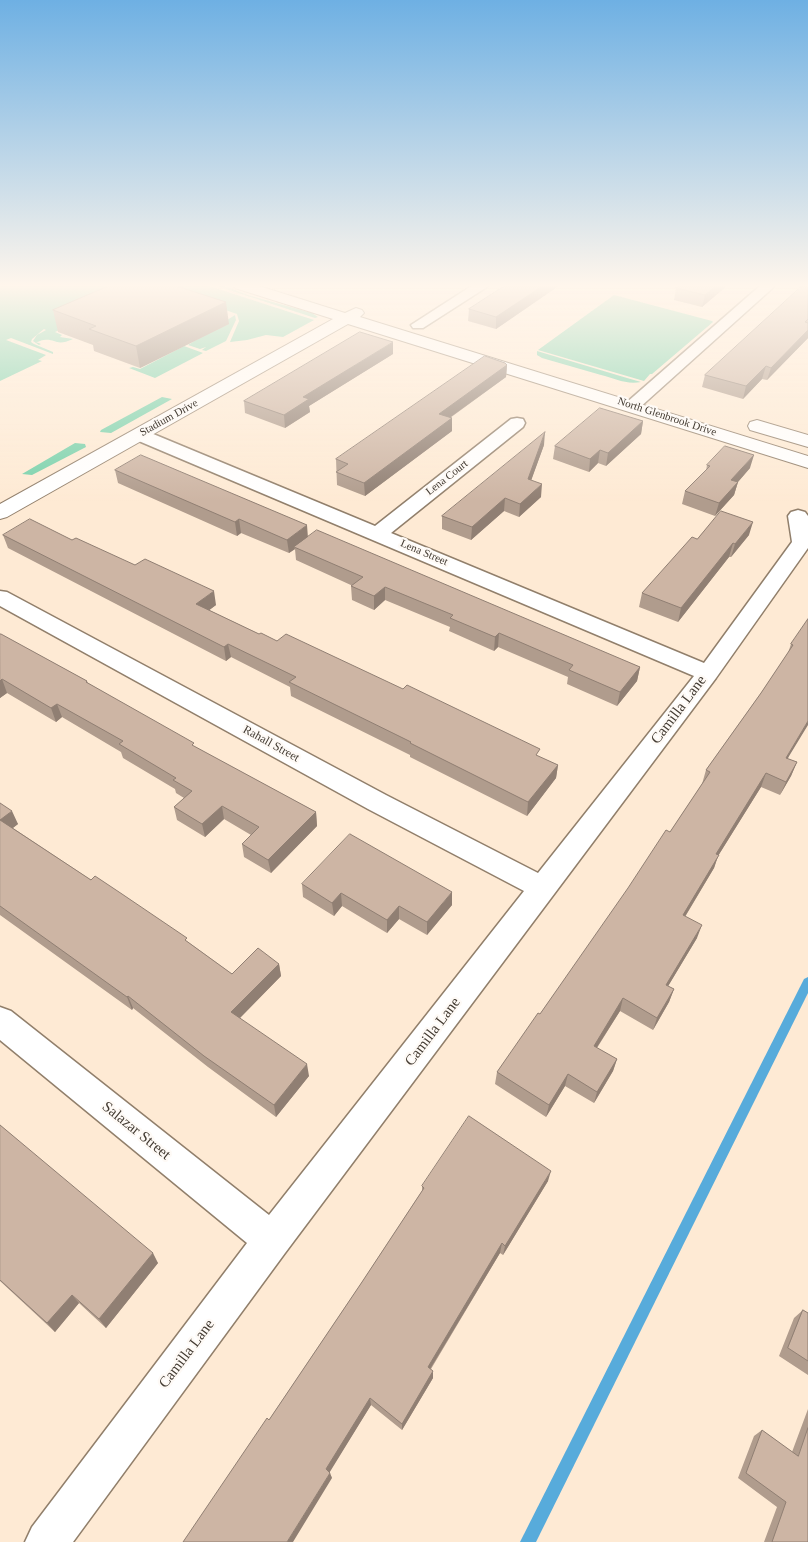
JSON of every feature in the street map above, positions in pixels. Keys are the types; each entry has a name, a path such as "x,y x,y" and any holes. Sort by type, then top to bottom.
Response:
{"main road":[{"name":"Stadium Drive","path":"0,513 278,357"},
{"name":"North Glenbrook Drive","path":"468,357 632,406 808,462"},
{"name":"North Glenbrook Drive","path":"524,357 665,400"},
{"path":"741,422 808,441"}],"street":[{"path":"632,406 688,357"},
{"name":"Lena Court","path":"377,534 517,423"},
{"name":"Lena Street","path":"140,435 708,673"},
{"name":"Camilla Lane","path":"47,1542 272,1240 708,673 802,542 798,516"},
{"name":"Rahall Street","path":"0,597 377,802 543,888"},
{"name":"Salazar Street","path":"0,1021 272,1240"}],"green space":[{"path":"0,357 43,357 38,360 42,361 0,381"},
{"path":"163,357 195,357 155,378 129,368 140,369"},
{"path":"540,357 557,357 641,382 630,383 620,381"},
{"path":"562,357 672,357 644,381"},
{"path":"162,397 172,399 111,433 100,432 101,430"},
{"path":"75,443 85,444 86,447 32,475 22,474"}],"building":[{"path":"318,357 369,357 303,397 309,399 284,415 244,401"},
{"path":"484,357 507,365 439,414 452,418 364,483 336,472 348,464 336,459"},
{"path":"725,357 782,357 771,368 766,366 746,386 705,375"},
{"path":"600,408 643,421 608,453 600,450 590,459 555,446"},
{"path":"545,432 528,479 542,484 520,504 505,498 472,527 442,516"},
{"path":"725,446 754,455 731,480 738,482 719,503 685,491 710,466 707,465"},
{"path":"141,455 307,525 287,540 239,519 235,522 115,470"},
{"path":"721,511 753,522 735,544 733,543 681,608 642,593 692,537 697,539"},
{"path":"30,519 72,540 76,538 135,565 145,559 214,591 196,604 277,641 286,634 403,689 407,685 540,749 536,755 558,765 528,802 289,682 296,677 228,644 224,647 3,535"},
{"path":"317,530 640,667 620,692 569,670 573,665 499,633 495,637 450,618 453,615 385,587 374,596 351,586 363,577 294,547"},
{"path":"808,619 808,721 786,758 797,762 786,782 766,773 716,854 719,855 683,915 702,925 666,985 674,989 657,1018 623,998 594,1046 617,1059 597,1092 568,1074 549,1105 497,1072 628,888 666,830 670,832 710,772 706,770 761,693"},
{"path":"0,634 87,681 194,743 192,745 316,812 268,860 242,844 259,827 222,806 202,824 174,807 192,791 173,780 176,778 119,744 123,741 57,704 51,708 2,679 0,681"},
{"path":"0,803 12,811 0,820"},
{"path":"0,820 91,880 95,876 187,938 185,940 232,974 258,948 279,964 231,1012 307,1064 274,1105 204,1056 128,996 0,906"},
{"path":"350,834 452,892 427,922 399,906 387,920 341,893 332,903 302,884"},
{"path":"469,1116 551,1171 505,1246 502,1243 428,1367 433,1371 402,1424 370,1398 326,1469 330,1473 287,1542 183,1542 267,1418 269,1420 362,1282 424,1188 422,1186"},
{"path":"0,1125 153,1253 99,1319 72,1295 47,1323 0,1280"},
{"path":"803,1310 808,1313 808,1361 788,1348"},
{"path":"808,1428 808,1542 772,1542 786,1502 746,1473 762,1430 798,1456"}],"waterway":[{"path":"528,1542 808,982"}]}
